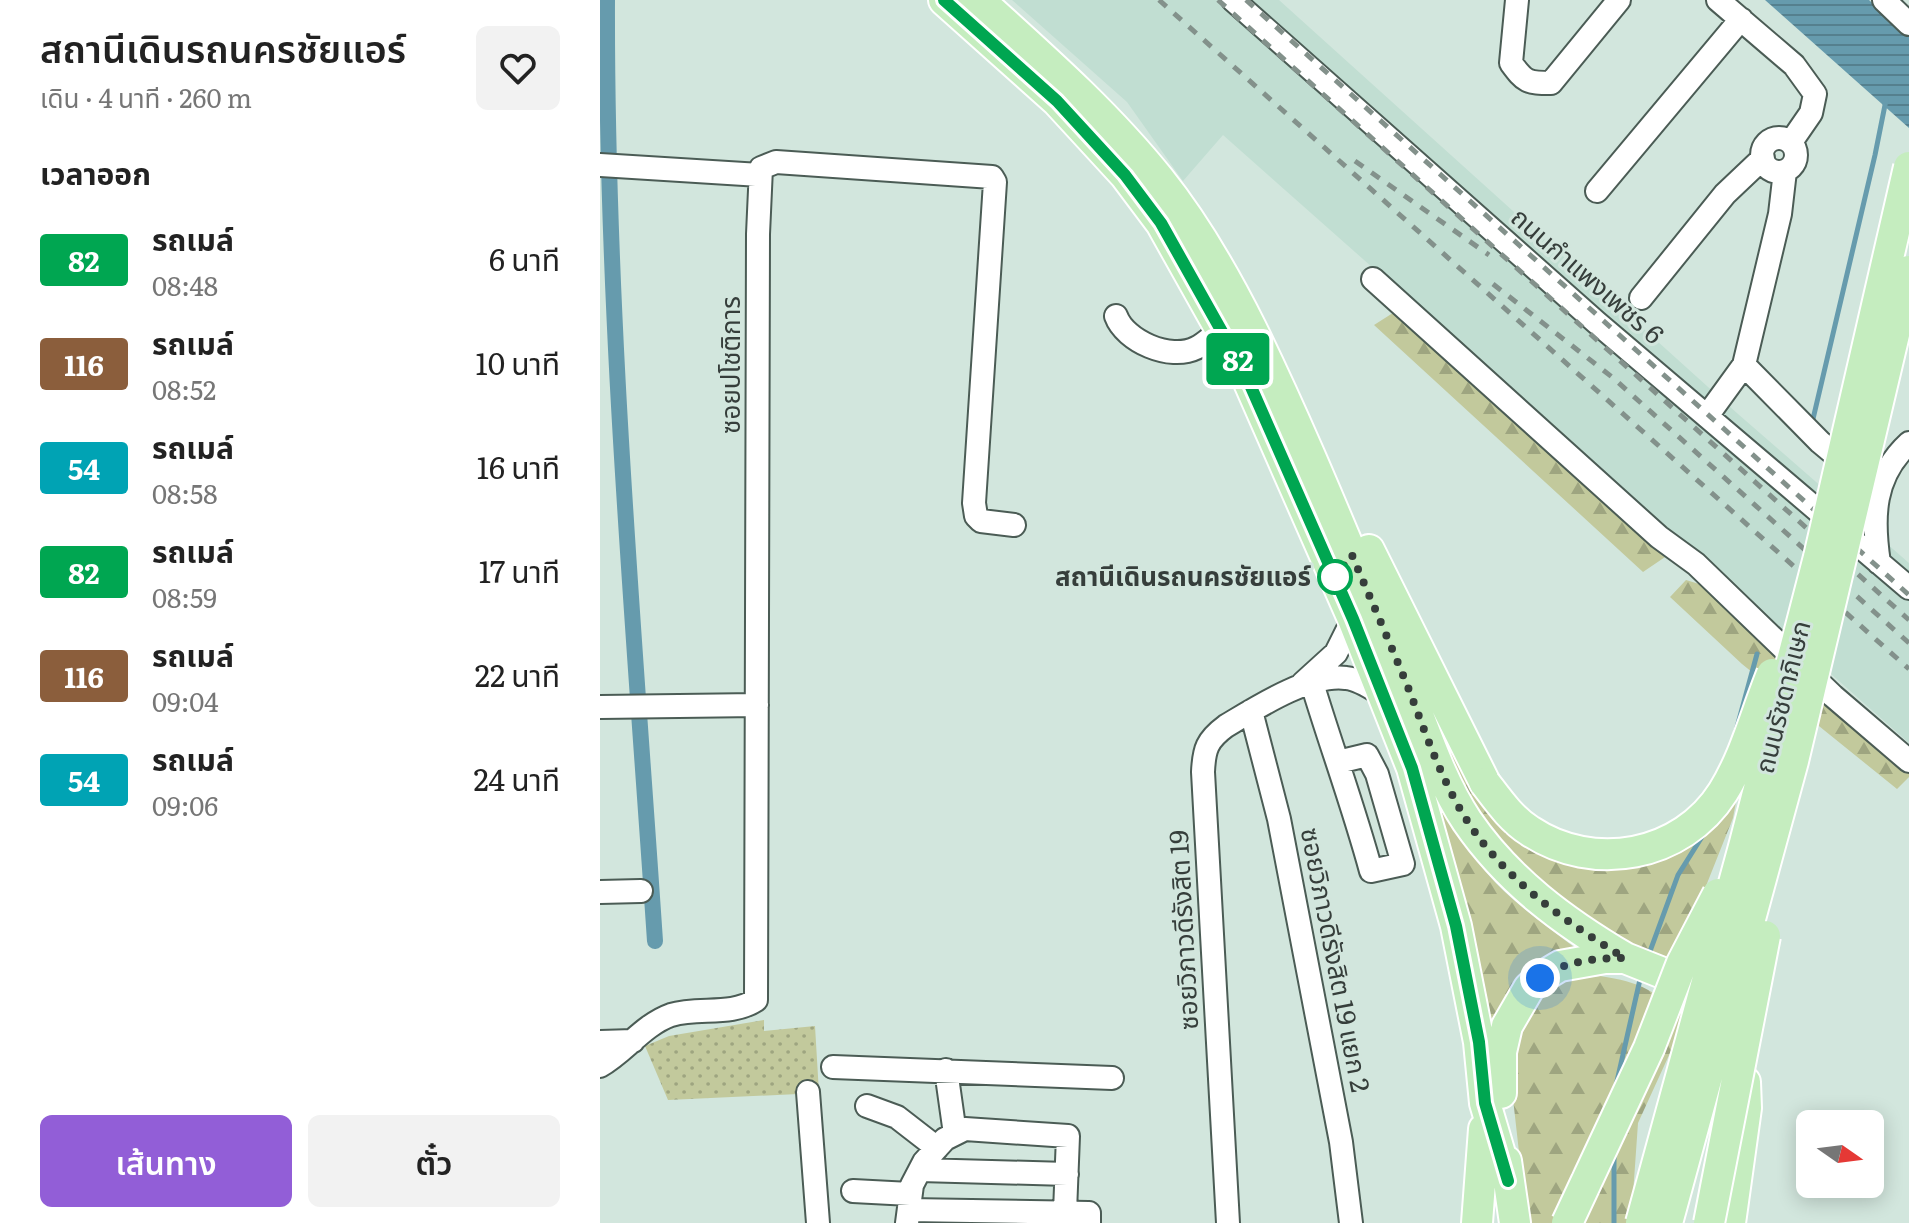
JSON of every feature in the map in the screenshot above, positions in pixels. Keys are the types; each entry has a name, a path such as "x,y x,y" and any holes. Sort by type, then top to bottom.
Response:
{"main road":[{"path":"944,0 1057,101 1125,175 1161,223 1250,385 1353,619 1386,697 1428,819 1456,926 1476,1027 1485,1103 1477,1223"},
{"path":"979,0 1090,103 1160,181 1184,214 1251,328 1318,477 1435,759 1467,821 1503,865 1562,919 1625,958 1713,993 1743,1043 1746,1108 1730,1223"},
{"name":"ถนนรัชดาภิเษก","path":"1641,1223 1819,557 1909,167"},
{"name":"ถนนรัชดาภิเษก","path":"1667,1223 1793,761 1909,271"},
{"path":"1318,477 1339,502 1374,558 1485,783 1528,830 1546,841 1576,851 1626,854 1660,845 1687,830 1712,807 1731,778 1819,557"},
{"path":"1709,1223 1765,940 1793,761"},
{"path":"1567,1223 1649,1048 1682,963 1745,843"},
{"path":"1515,1223 1501,1099 1501,1052 1507,1026 1518,1004 1540,978 1560,966 1605,958 1625,958"},
{"path":"1658,973 1705,1021 1718,1069 1713,1113 1682,1223"},
{"path":"1485,1103 1508,1181"}],"street":[{"name":"ถนนกำแพงเพชร 6","path":"1233,0 1596,322 1909,588"},
{"path":"1517,0 1511,63 1523,79 1533,83 1551,83 1619,0"},
{"path":"1718,0 1794,65 1815,94 1811,113 1791,142"},
{"path":"1884,0 1909,24"},
{"path":"1597,191 1741,19"},
{"path":"1707,416 1744,365 1780,214 1785,171 1796,158 1791,142 1780,138 1765,146 1763,158 1768,168 1785,171"},
{"path":"1641,298 1725,194 1763,158"},
{"path":"605,166 760,175 761,168 776,162 992,177 995,182 992,239 974,503 976,516 981,521 1014,525"},
{"name":"ซอยปโชติการ","path":"600,1066 617,1056 651,1025 672,1015 723,1011 746,1006 756,1000 760,175"},
{"path":"1373,279 1659,537 1696,564 1833,696 1909,761"},
{"path":"1116,316 1119,325 1137,342 1162,349 1195,349 1221,330"},
{"path":"1744,365 1820,442 1879,491"},
{"path":"1879,563 1874,530 1879,491 1894,456 1909,443"},
{"name":"ซอยวิภาวดีรังสิต 19","path":"1306,685 1336,653 1353,619"},
{"name":"ซอยวิภาวดีรังสิต 19","path":"1228,1223 1204,751 1215,734 1251,711 1306,685 1344,677 1356,680 1386,697"},
{"path":"1306,685 1338,762 1371,871 1403,864 1377,774 1367,755 1338,762"},
{"path":"600,707 757,705"},
{"name":"ซอยวิภาวดีรังสิต 19 แยก 2","path":"1251,711 1279,819 1341,1142 1351,1223"},
{"path":"600,892 641,891"},
{"path":"600,1042 633,1041"},
{"path":"833,1067 1112,1078"},
{"path":"946,1070 955,1134"},
{"path":"808,1092 818,1223"},
{"path":"867,1106 897,1117 937,1148"},
{"path":"909,1209 920,1170 945,1139 965,1129 1068,1136 1065,1212"},
{"path":"920,1170 1067,1174"},
{"path":"853,1191 909,1209 1089,1213 1089,1223"}],"shaded area":[{"path":"1012,0 1279,0 1738,414 1909,563 1909,743 1223,135 1183,181 1127,102"}],"green space":[{"path":"1396,311 1671,553 1643,572 1374,325"},
{"path":"1367,567 1488,799 1614,860 1740,780 1733,818 1673,969 1581,918 1532,881 1471,809"},
{"path":"1686,580 1709,587 1909,768 1909,777 1897,789 1742,664 1670,597"},
{"path":"1426,776 1471,852 1495,882 1582,953 1492,1042"},
{"path":"1600,976 1647,989 1686,1018 1638,1123 1631,1223 1527,1223 1511,1081 1513,1044 1524,1014 1551,986 1571,979"},
{"path":"764,1020 764,1031 815,1026 819,1093 668,1100 645,1046 669,1036"}],"water":[{"path":"1765,0 1869,0 1909,37 1909,128"}],"waterway":[{"path":"607,0 616,353 655,941"},
{"path":"1813,419 1886,100"},
{"path":"1736,731 1757,654"},
{"path":"1649,954 1678,875 1705,832"},
{"path":"1615,1090 1641,975"},
{"path":"1614,1152 1614,1223"}],"railway":[{"path":"1159,0 1909,669"},
{"path":"1218,0 1909,620"},
{"path":"1246,0 1909,595"},
{"path":"1355,161 1489,255"},
{"path":"1493,284 1612,377 1909,643"}],"bus line":[{"name":"82","path":"944,0 1057,101 1125,175 1161,223 1244,371 1353,619 1412,768 1456,926 1479,1042 1485,1103 1508,1181"}],"place":[{"name":"สถานีเดินรถนครชัยแอร์","path":"1335,577"}],"route":[{"path":"1335,577 1352,555 1435,759 1467,821 1531,893 1562,919 1625,958 1567,964 1540,978"}]}
